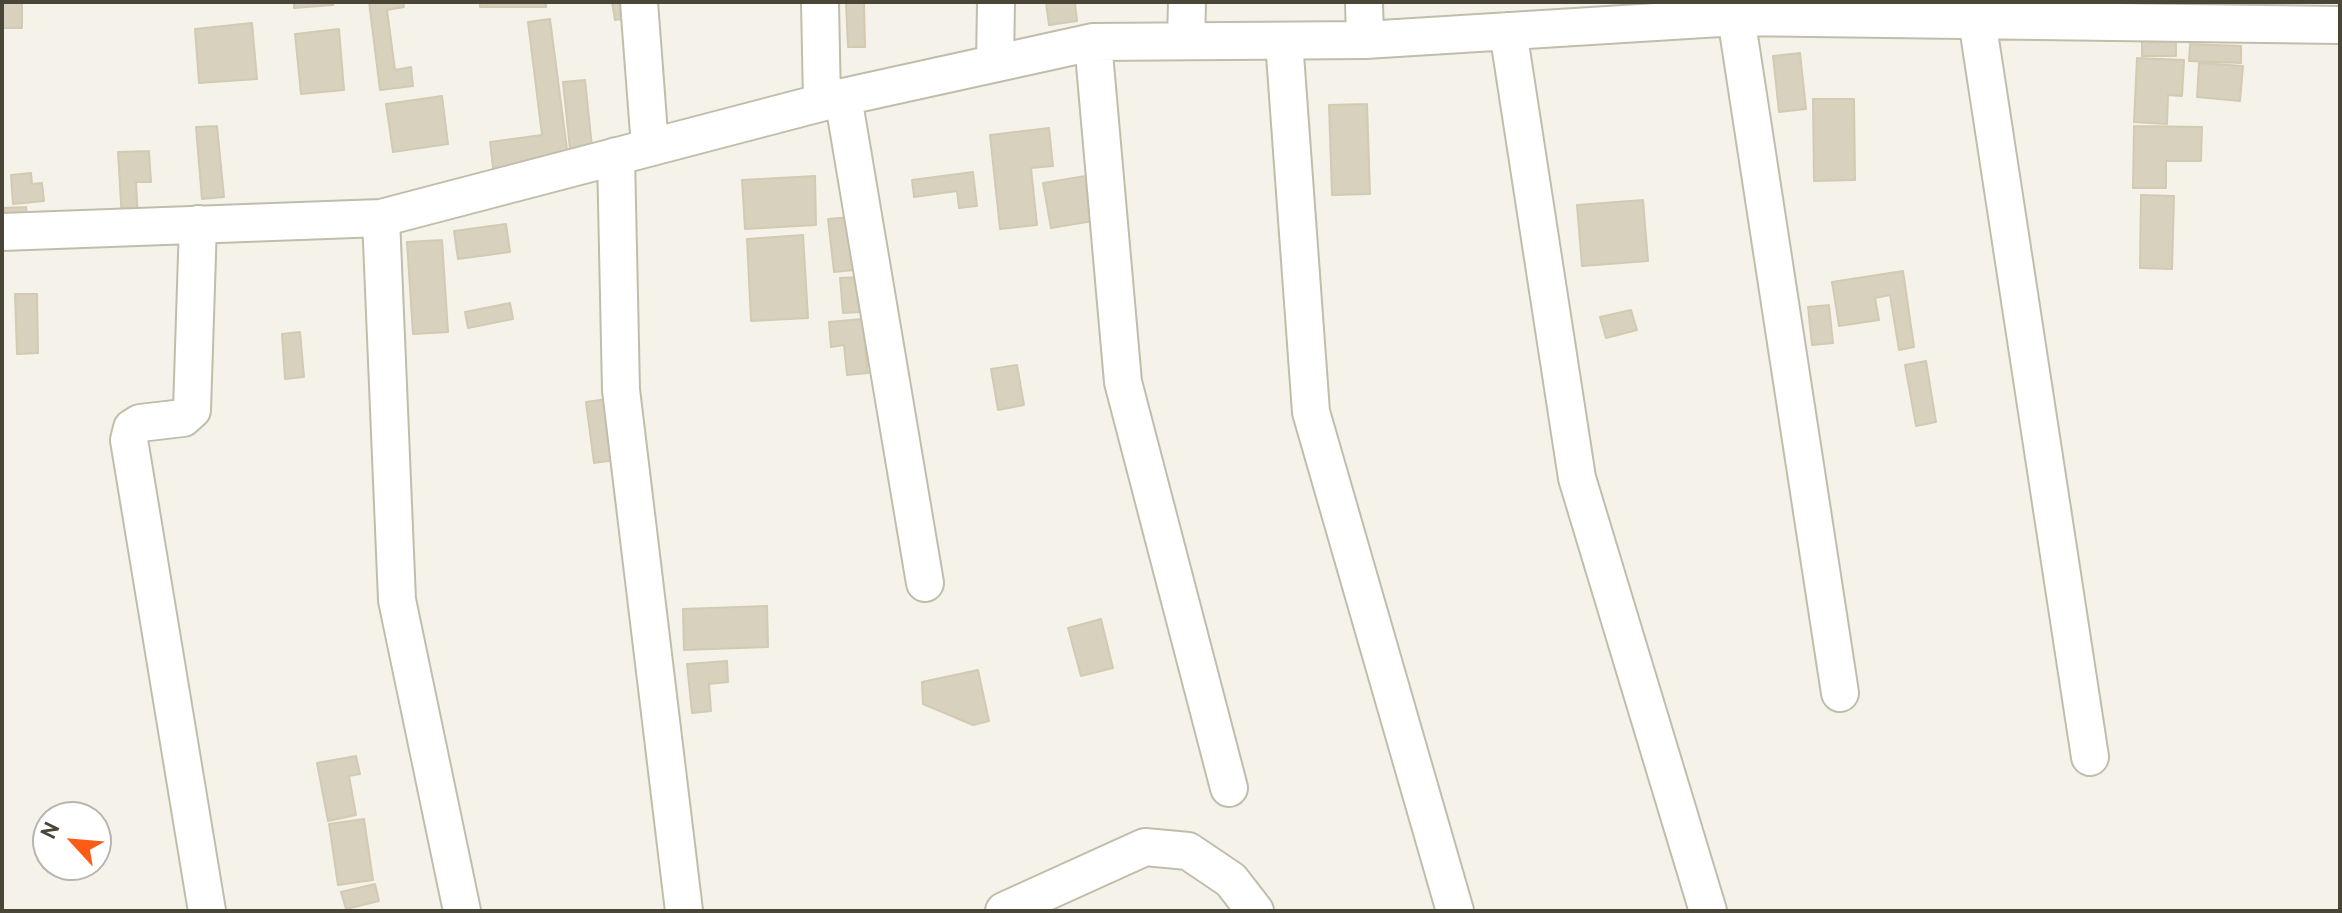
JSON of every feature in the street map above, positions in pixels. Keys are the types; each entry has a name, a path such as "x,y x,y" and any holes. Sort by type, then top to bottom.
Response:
{"street":[{"path":"639,2 621,390 684,911"},
{"path":"820,2 832,100 925,583"},
{"path":"995,63 996,2"},
{"path":"1186,41 1187,2"},
{"path":"1364,2 1365,40"},
{"path":"1736,10 1840,693"},
{"path":"2,232 381,218 832,100 1093,42 1365,40 1508,31 1736,10 1908,10 1977,20 2090,12 2271,13 2340,25"},
{"path":"1977,20 2090,757"},
{"path":"1508,31 1577,478 1708,911"},
{"path":"1284,41 1311,412 1455,911"},
{"path":"1093,42 1123,382 1229,788"},
{"path":"381,218 397,600 462,911"},
{"path":"198,224 192,410 183,418 140,423 132,428 129,440 207,911"},
{"path":"1004,911 1145,847 1188,851 1231,880 1255,911"},
{"path":"1070,911 1079,877"}],"building":[{"path":"3,2 22,2 22,28 3,28"},
{"path":"294,2 333,2 333,5 294,8"},
{"path":"369,2 403,2 404,7 387,10 395,70 411,67 413,86 380,90"},
{"path":"480,2 546,2 546,7 480,7"},
{"path":"612,2 633,2 635,17 615,20"},
{"path":"846,2 864,2 865,47 848,47"},
{"path":"1046,2 1075,3 1077,21 1049,25"},
{"path":"550,19 569,165 494,175 490,142 542,135 528,22"},
{"path":"252,23 257,79 199,83 195,29"},
{"path":"339,29 344,90 301,94 295,34"},
{"path":"2142,41 2176,41 2176,56 2142,56"},
{"path":"2190,44 2241,46 2241,63 2189,61"},
{"path":"1800,53 1806,109 1779,112 1773,56"},
{"path":"2137,58 2184,60 2182,96 2168,95 2167,124 2134,122"},
{"path":"2199,63 2243,66 2240,101 2197,97"},
{"path":"585,80 593,156 571,159 563,82"},
{"path":"442,96 448,144 393,152 386,104"},
{"path":"1813,99 1854,99 1855,180 1814,181"},
{"path":"1367,104 1370,194 1332,195 1329,105"},
{"path":"217,126 224,197 202,199 196,127"},
{"path":"2134,126 2202,127 2201,161 2166,161 2166,188 2133,188"},
{"path":"1049,128 1053,166 1031,168 1037,225 1000,229 990,135"},
{"path":"149,151 151,182 136,182 138,220 122,220 118,152"},
{"path":"973,172 977,206 959,208 957,191 914,197 912,180"},
{"path":"31,173 32,184 42,183 44,201 13,204 11,175"},
{"path":"815,176 816,225 745,229 742,180"},
{"path":"1086,176 1093,221 1051,228 1043,183"},
{"path":"2141,195 2174,196 2172,269 2140,268"},
{"path":"1643,200 1648,261 1582,266 1577,205"},
{"path":"26,207 28,226 2,228 2,208"},
{"path":"850,217 855,270 834,272 828,219"},
{"path":"506,224 510,252 458,259 454,231"},
{"path":"803,235 808,318 751,321 747,239"},
{"path":"442,240 448,332 413,334 407,242"},
{"path":"1903,271 1914,347 1899,350 1890,295 1875,298 1879,320 1839,326 1832,282"},
{"path":"858,277 861,312 843,313 840,278"},
{"path":"15,294 37,294 38,353 17,354"},
{"path":"510,303 513,319 468,328 465,312"},
{"path":"1829,305 1833,343 1812,345 1808,307"},
{"path":"1631,310 1637,330 1606,338 1600,317"},
{"path":"862,319 868,373 847,375 844,345 831,347 829,322"},
{"path":"300,332 304,377 285,379 282,334"},
{"path":"1926,361 1936,422 1916,426 1905,365"},
{"path":"1017,365 1024,405 998,410 991,369"},
{"path":"607,399 615,460 594,463 586,402"},
{"path":"767,606 768,647 684,650 683,609"},
{"path":"1101,619 1113,668 1081,676 1068,628"},
{"path":"727,661 728,682 709,684 711,711 692,713 687,664"},
{"path":"978,670 989,721 973,725 923,704 922,682"},
{"path":"356,756 360,774 349,776 356,815 328,821 317,763"},
{"path":"364,819 373,880 338,885 329,824"},
{"path":"375,884 379,901 346,909 341,892"}]}
